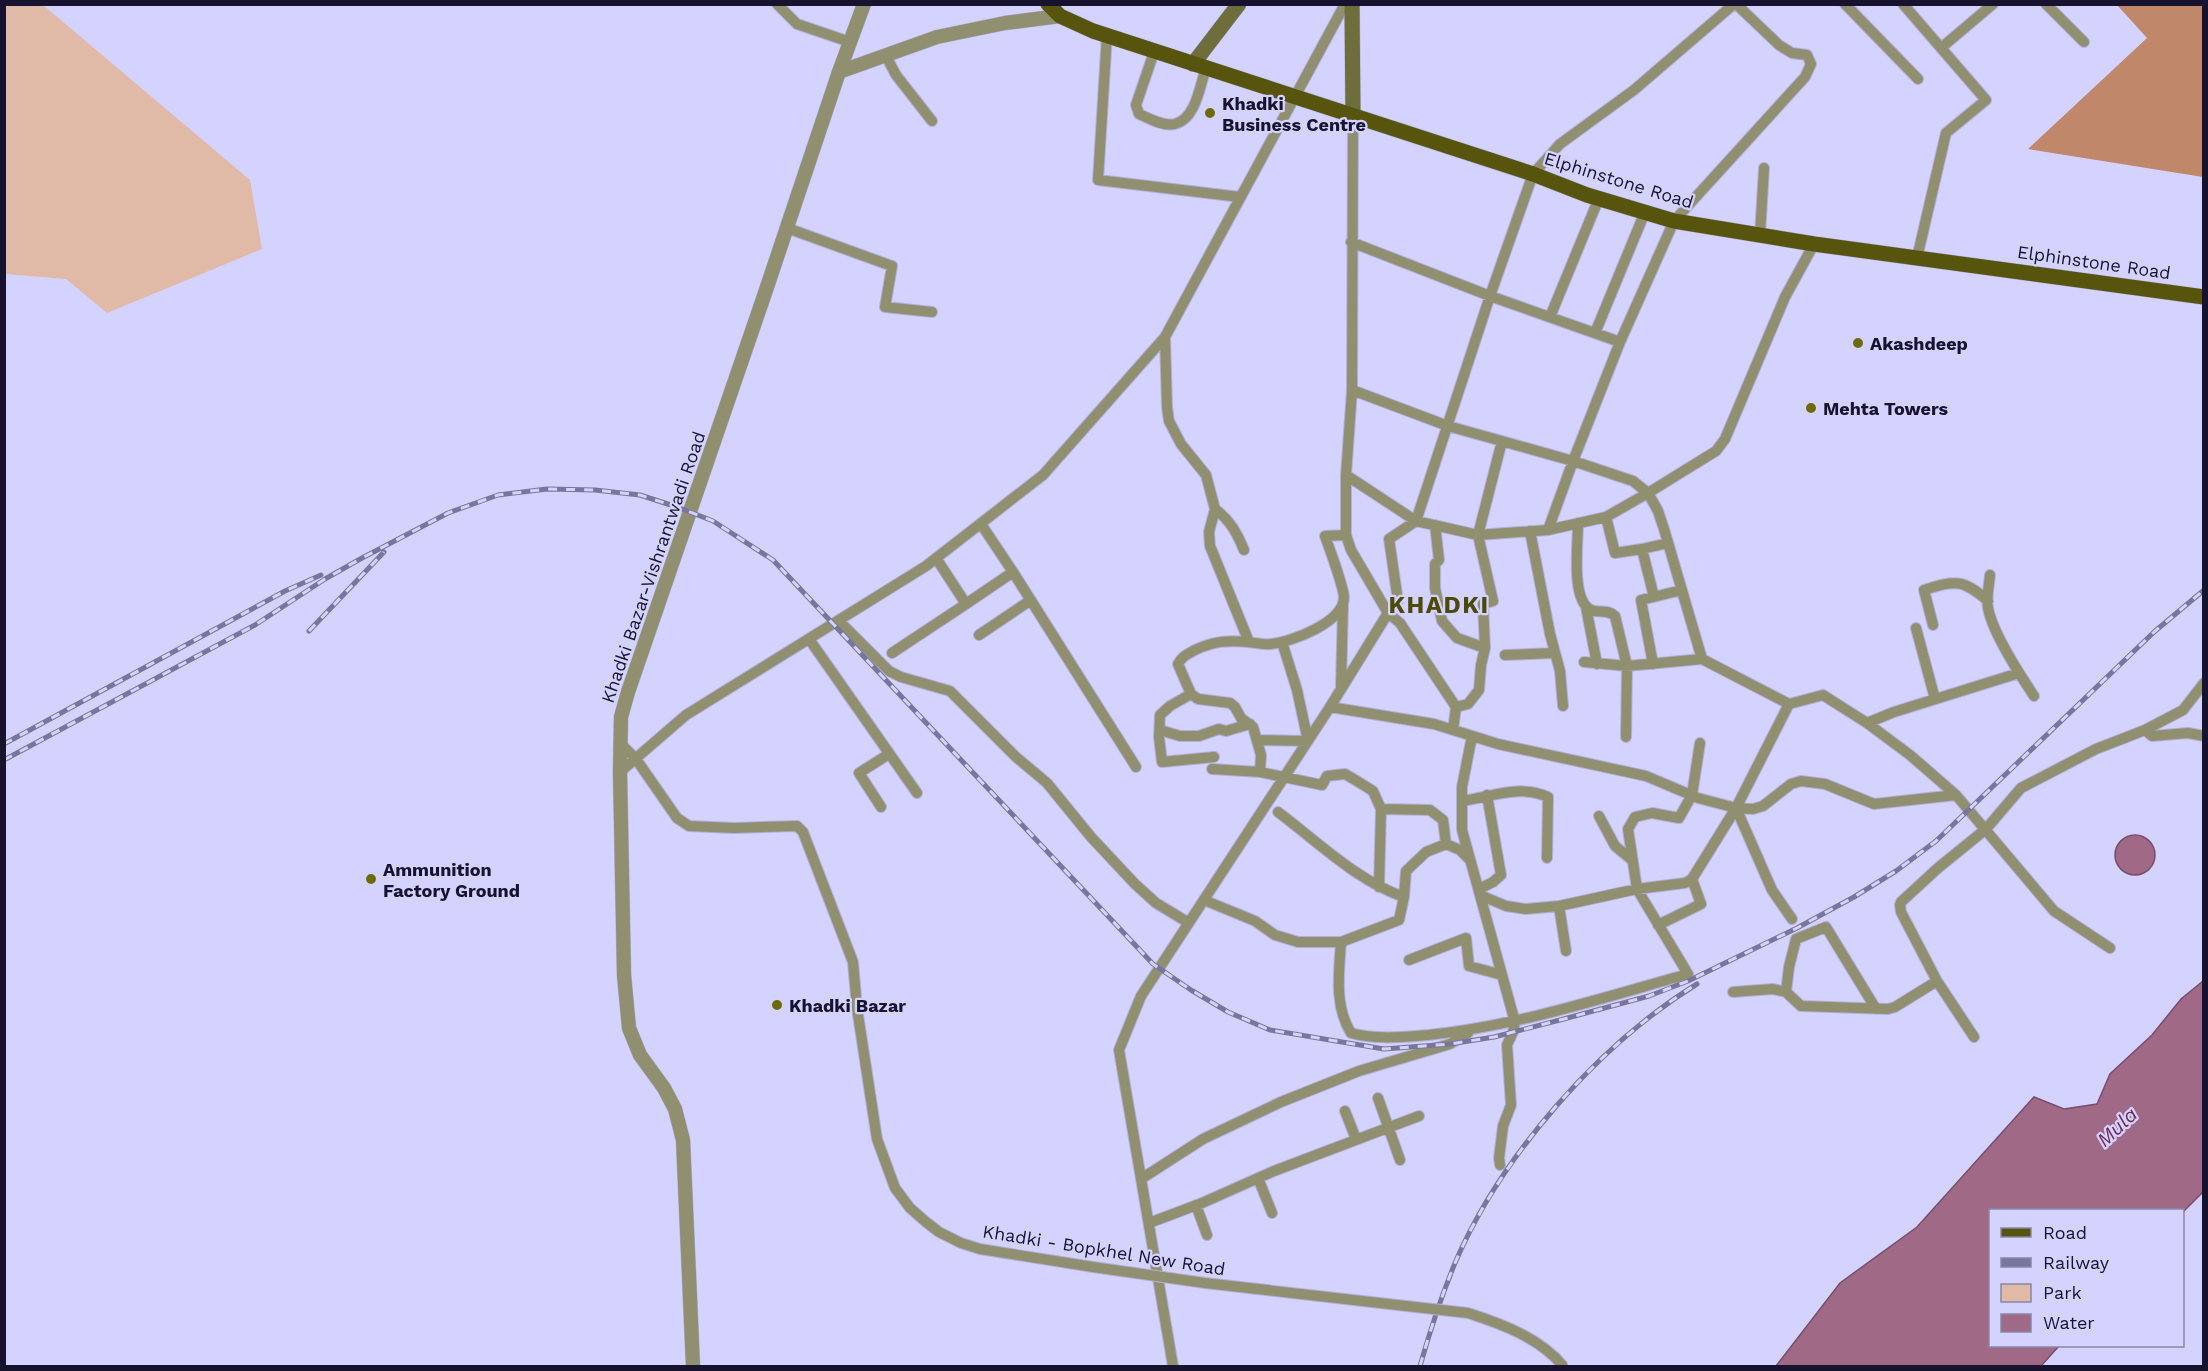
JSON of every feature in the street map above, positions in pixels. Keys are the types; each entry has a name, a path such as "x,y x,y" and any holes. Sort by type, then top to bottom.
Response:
{"main road":[{"name":"Elphinstone Road","path":"1048,4 1060,16 1154,52 1674,221 1814,244 2204,297"},
{"path":"1199,66 1239,4"},
{"path":"1352,4 1353,116"}],"street":[{"path":"777,4 797,24 850,42"},
{"name":"Khadki Bazar-Vishrantwadi Road","path":"693,1366 683,1140 675,1109 664,1088 640,1055 629,1028 624,975 621,717 627,692 864,4"},
{"path":"620,772 686,715 936,558 1043,475 1165,337 1345,4"},
{"path":"1173,1366 1119,1050 1142,996 1330,707 1388,613 1398,601 1389,539 1416,521 1533,174 1560,144 1634,90 1735,4 1779,45 1792,53 1807,55 1811,64 1805,77 1674,221 1620,342 1548,530"},
{"path":"1845,4 1918,79"},
{"path":"1903,4 1986,100 1946,133 1917,258"},
{"path":"1941,48 1994,4"},
{"path":"2046,4 2084,42"},
{"path":"839,72 937,37 1005,23 1060,16"},
{"path":"1107,35 1098,180 1240,197"},
{"path":"1154,52 1136,105 1139,114 1162,123 1174,125 1186,118 1193,106 1199,66"},
{"path":"886,56 896,75 932,121"},
{"path":"1353,116 1352,390 1346,475 1346,535 1351,550 1388,613 1400,623 1456,706 1453,730"},
{"path":"1760,235 1764,168"},
{"path":"1550,317 1599,198"},
{"path":"1595,333 1645,212"},
{"path":"787,228 892,266 885,307 932,312"},
{"path":"1351,242 1490,296 1620,342"},
{"path":"1346,475 1416,521 1478,535 1548,530 1606,517 1716,451 1725,439 1785,297 1814,244"},
{"path":"1165,337 1169,422 1181,444 1206,475 1215,510 1209,532 1210,546 1250,642"},
{"path":"1352,390 1448,426 1573,461 1633,481 1648,493 1658,511 1702,659"},
{"path":"1456,706 1468,704 1479,690 1485,648 1483,604 1493,601 1478,535 1502,441"},
{"path":"1215,510 1224,516 1235,529 1244,550"},
{"path":"1606,517 1615,553 1668,543"},
{"path":"1578,523 1578,585 1581,599 1586,607 1597,664"},
{"path":"981,524 1136,767"},
{"path":"1435,525 1439,560 1435,564 1435,588 1442,621 1457,638 1485,648"},
{"path":"1530,531 1560,671 1563,706"},
{"path":"1341,689 1344,597 1325,536 1346,535"},
{"path":"1642,549 1654,597"},
{"path":"936,558 966,604"},
{"path":"892,653 1013,572"},
{"path":"1990,575 1988,601 1991,620 2034,696"},
{"path":"1933,625 1924,590 1960,582 1971,586 1988,601"},
{"path":"1653,664 1641,600 1682,590"},
{"path":"979,635 1031,600"},
{"path":"1260,772 1261,755 1253,727 1241,718 1230,703 1198,699 1191,694 1179,669 1181,658 1227,640 1270,644 1300,636 1334,617 1343,602"},
{"path":"1586,607 1593,611 1607,610 1615,616 1627,666 1626,737"},
{"path":"839,621 889,671 950,691 1016,757 1047,783 1126,876 1156,903 1189,923"},
{"path":"1916,628 1935,699"},
{"path":"809,639 918,793"},
{"path":"1282,642 1297,690 1308,741"},
{"path":"1505,655 1555,653"},
{"path":"1584,663 1627,666 1702,659 1790,704 1823,694 1867,723 1956,795 2054,911 2110,948"},
{"path":"1867,723 2019,672"},
{"path":"1974,1037 1937,981 1899,905 1938,868 1986,829 2021,788 2096,749 2145,730 2183,710 2204,683"},
{"path":"1191,694 1170,706 1160,715 1162,762 1214,757"},
{"path":"1480,892 1506,906 1527,909 1559,906 1637,889 1685,883 1692,879 1736,808 1790,704"},
{"path":"1330,707 1434,724 1498,744 1646,776 1692,795 1736,808 1753,809 1763,806 1791,784 1801,781 1825,784 1874,804 1956,795"},
{"path":"1160,730 1180,736 1199,736 1219,729 1226,731 1250,724"},
{"path":"2145,730 2152,736 2188,734 2204,736"},
{"path":"1472,736 1462,787 1462,830 1515,1022 1514,1032 1507,1045 1511,1105 1503,1126 1500,1165"},
{"path":"1258,740 1308,741"},
{"name":"Khadki - Bopkhel New Road","path":"620,743 636,759 677,819 689,826 734,828 797,826 803,832 853,962 877,1139 895,1188 910,1208 939,1232 961,1243 981,1249 1181,1281 1468,1313 1503,1324 1541,1346 1563,1366"},
{"path":"1341,942 1340,999 1347,1026 1351,1033 1385,1039 1476,1029 1515,1022 1688,974 1637,889 1628,829 1635,817 1652,813 1679,818 1692,795 1700,743"},
{"path":"881,807 859,773 889,754"},
{"path":"1212,769 1260,772 1322,784 1327,776 1345,774 1373,791 1382,809 1379,887"},
{"path":"1462,801 1502,792 1536,792 1548,797 1547,858"},
{"path":"1480,892 1501,874 1487,795"},
{"path":"1736,808 1772,890 1792,919"},
{"path":"1382,809 1430,810 1443,820 1446,844"},
{"path":"1278,812 1379,887 1404,897"},
{"path":"1599,816 1615,846 1632,860"},
{"path":"1204,900 1255,921 1275,935 1298,942 1341,942 1399,920 1406,871 1426,852 1446,844 1460,850 1470,860"},
{"path":"1658,925 1701,904 1692,879"},
{"path":"1559,906 1566,951"},
{"path":"1786,992 1796,939 1826,927 1876,1008"},
{"path":"1409,960 1466,938 1469,966 1502,975"},
{"path":"1733,992 1773,989 1786,992 1801,1006 1895,1007 1937,981"},
{"path":"1141,1179 1203,1139 1281,1102 1359,1071 1450,1044 1476,1029"},
{"path":"1378,1098 1401,1160"},
{"path":"1346,1111 1356,1139"},
{"path":"1149,1223 1356,1139 1419,1116"},
{"path":"1258,1178 1272,1213"},
{"path":"1196,1205 1207,1235"}],"green space":[{"path":"4,5 43,5 250,180 262,249 107,313 66,279 5,274"}],"shaded area":[{"path":"2117,5 2203,5 2203,177 2028,149 2147,38"}],"water":[{"path":"2135,835 2143,836 2149,841 2154,847 2154,863 2149,869 2143,874 2135,875 2127,874 2121,869 2116,863 2115,855 2116,847 2121,841 2127,836"},
{"name":"Mula","path":"2203,981 2203,1192 2184,1211 2184,1209 1989,1209 1989,1347 2058,1347 2041,1366 1776,1366 1840,1283 1917,1227 2034,1097 2064,1109 2097,1104 2110,1074 2152,1035 2181,999"}],"railway":[{"path":"4,760 255,625 325,579 448,513 498,495 547,489 595,490 640,495 713,521 773,560 1153,964 1191,990 1228,1012 1270,1030 1384,1049 1450,1044 1494,1037 1649,996 1688,981 1797,928 1854,897 1896,871 1936,841 2154,632 2204,590"},
{"path":"309,631 384,552"},
{"path":"4,744 285,591 321,575"},
{"path":"1420,1366 1455,1263 1498,1183 1526,1144 1556,1106 1624,1038 1660,1009 1697,984"}],"place":[{"name":"Khadki Business Centre","path":"1210,113"},
{"name":"Akashdeep","path":"1858,343"},
{"name":"Mehta Towers","path":"1811,408"},
{"name":"Ammunition Factory Ground","path":"371,879"},
{"name":"Khadki Bazar","path":"777,1005"}],"district":[{"name":"KHADKI","path":"1439,605"}]}
